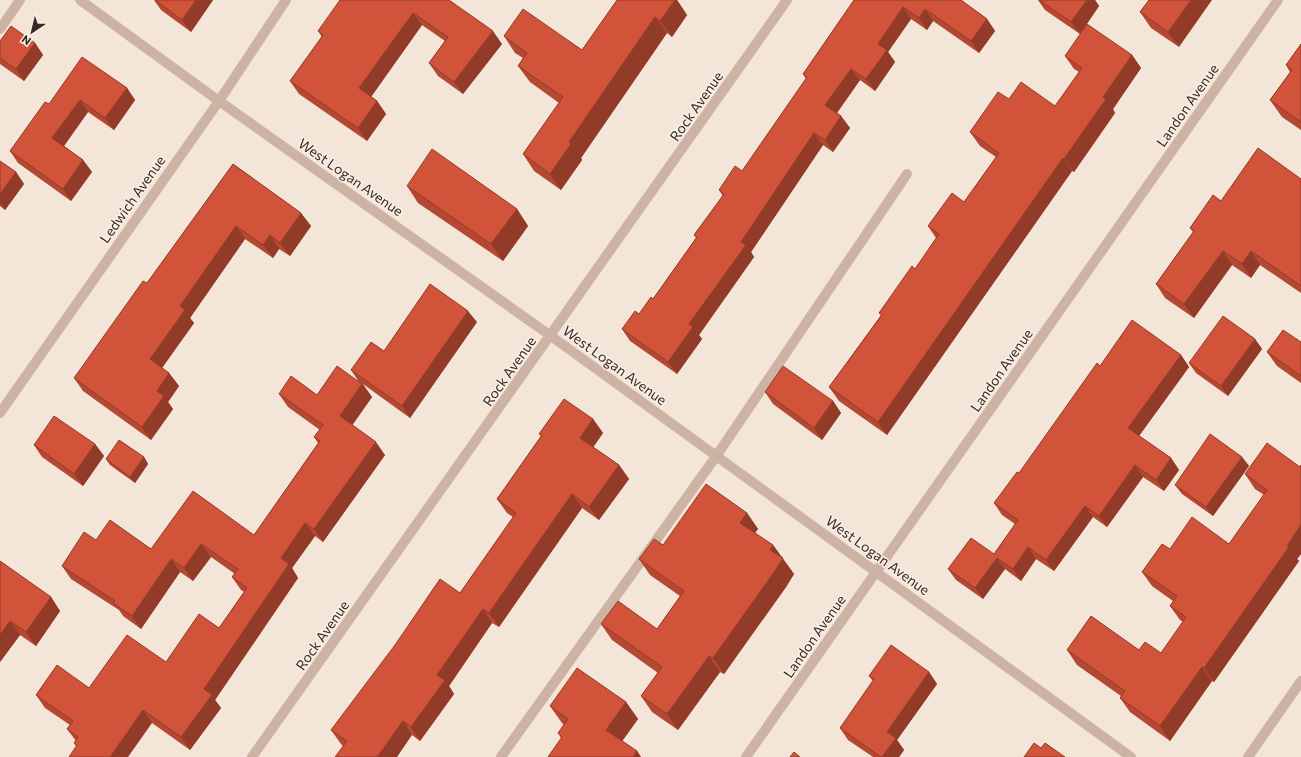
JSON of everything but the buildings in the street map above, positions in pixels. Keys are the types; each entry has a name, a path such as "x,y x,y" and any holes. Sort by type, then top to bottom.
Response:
{"street":[{"path":"0,29 20,0"},
{"name":"West Logan Avenue","path":"80,0 218,100 552,336 1131,757"},
{"name":"Ledwich Avenue","path":"0,413 286,0"},
{"name":"Rock Avenue","path":"252,757 552,336 788,0"},
{"name":"Landon Avenue","path":"746,757 1278,0"},
{"path":"501,757 716,455 908,174"},
{"path":"1248,757 1301,681"}]}
